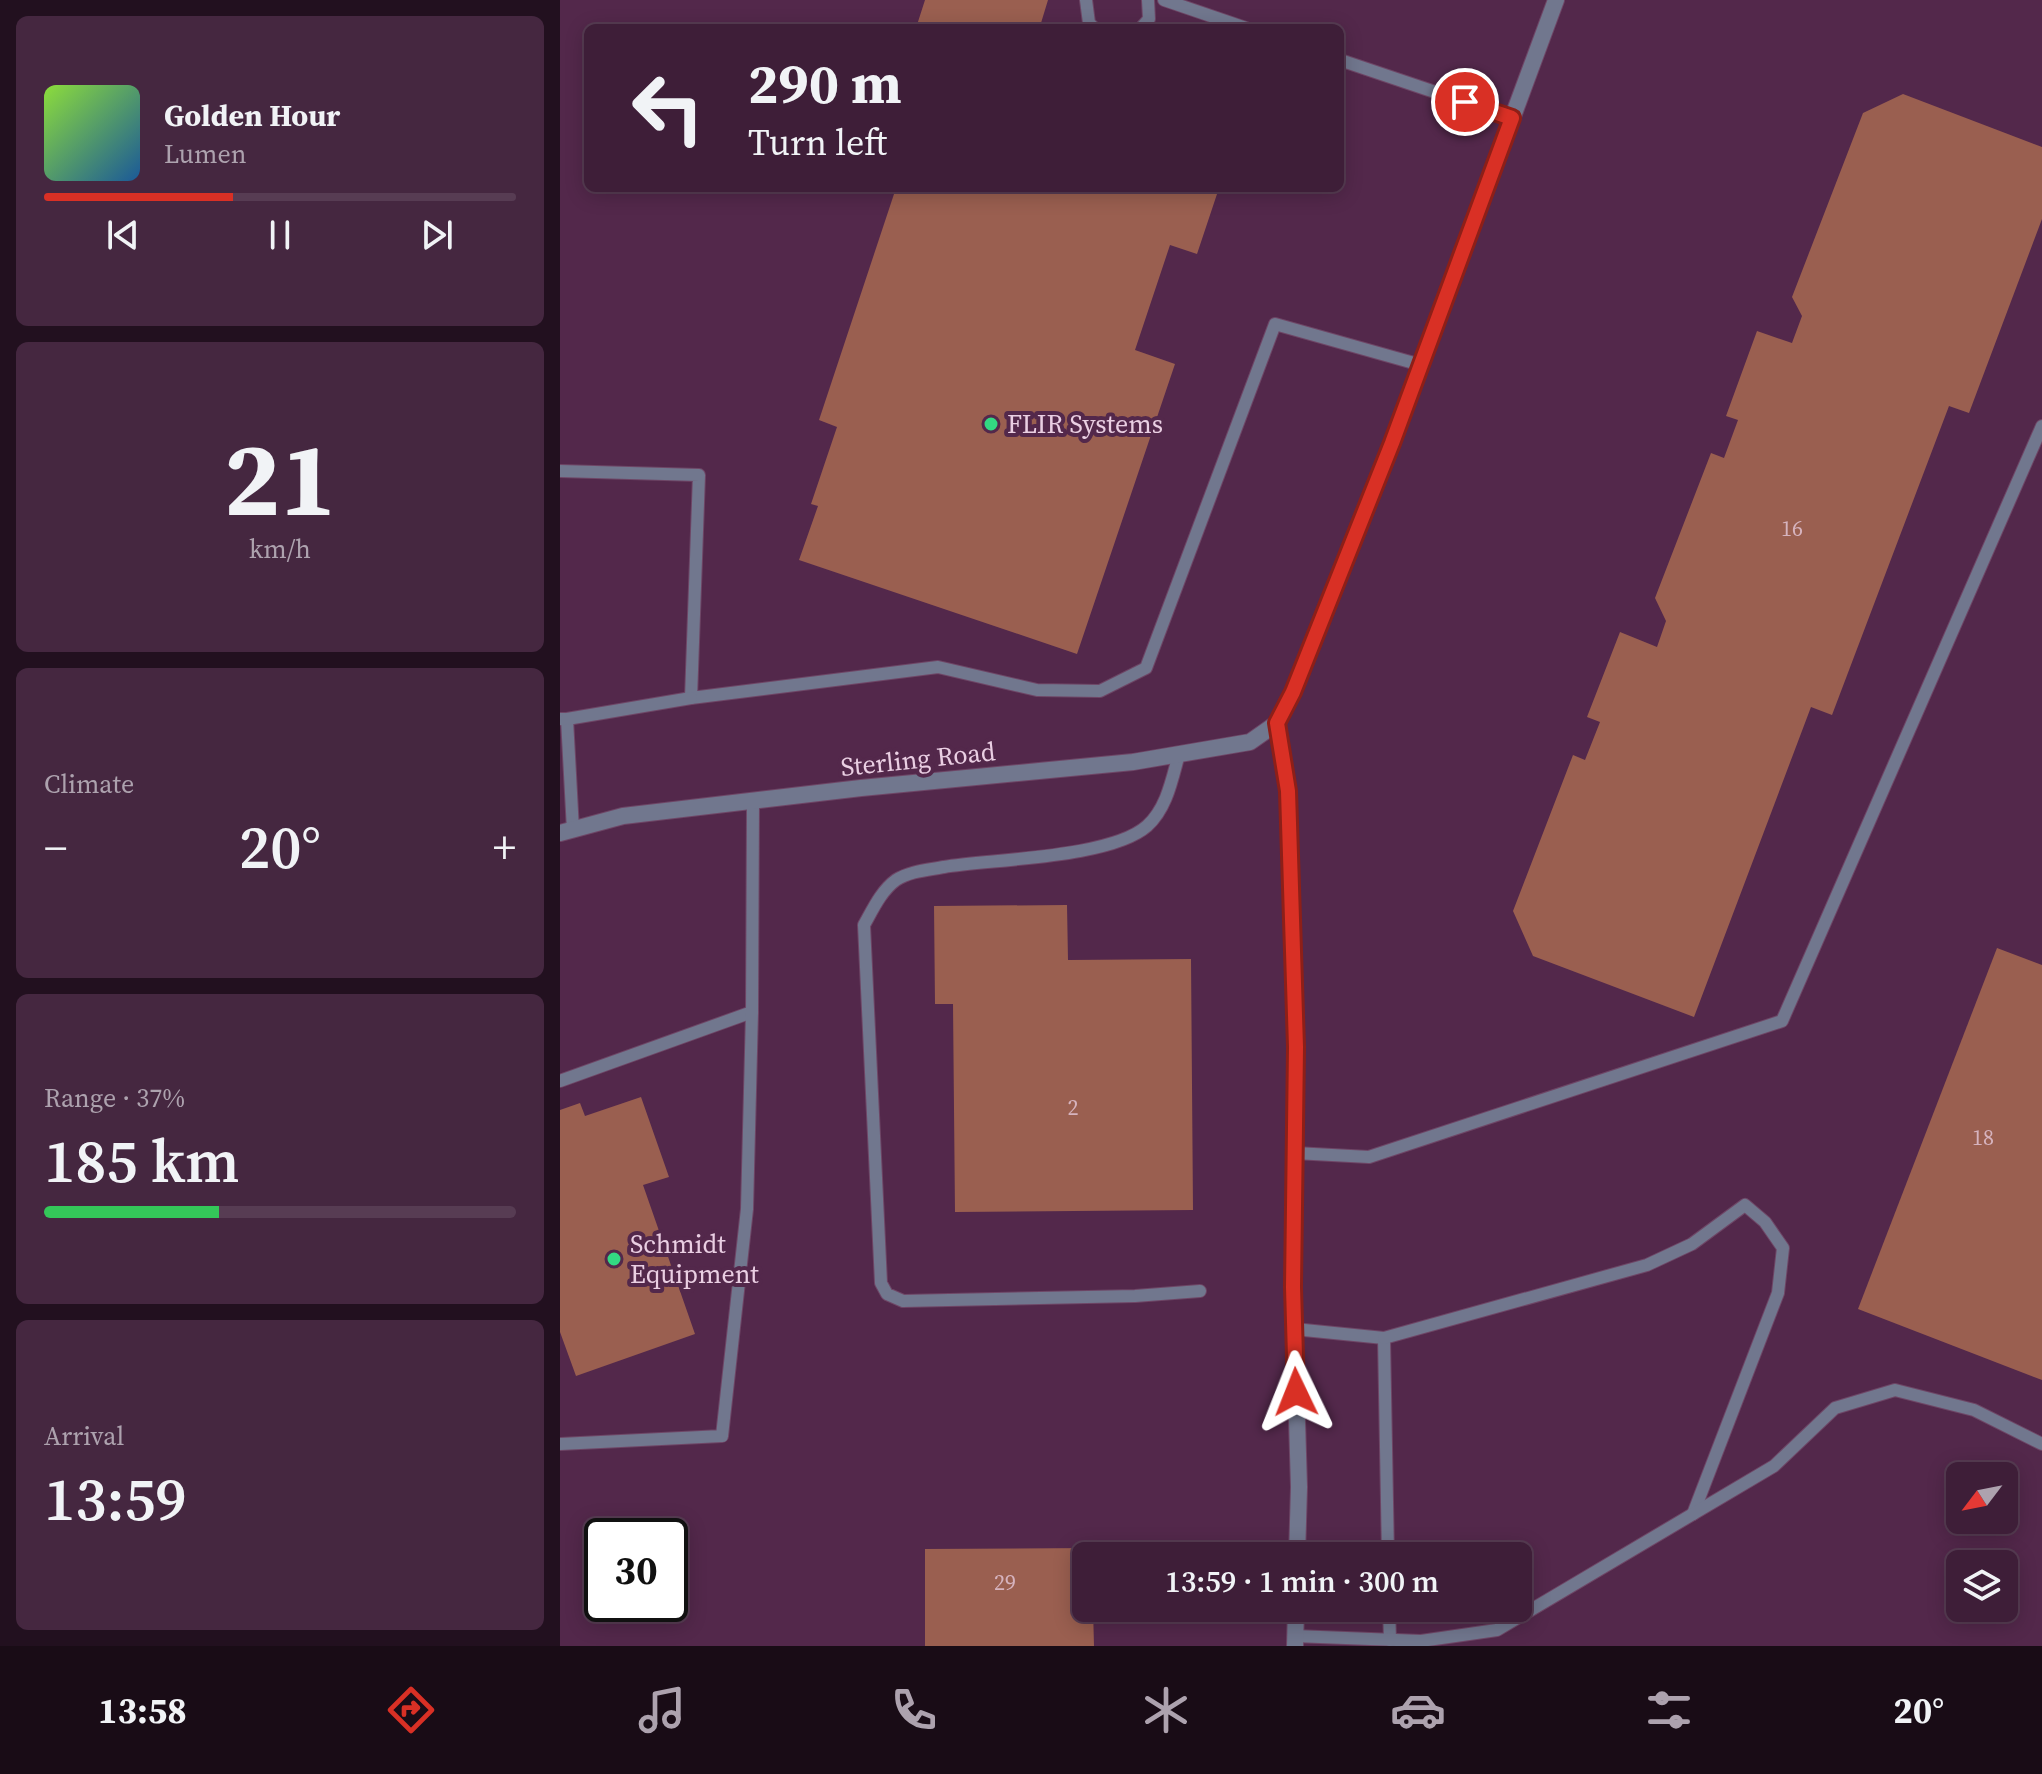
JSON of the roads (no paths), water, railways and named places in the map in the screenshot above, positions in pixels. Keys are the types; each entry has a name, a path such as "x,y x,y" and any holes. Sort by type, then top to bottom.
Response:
{"street":[{"path":"1297,1542 1299,1487 1294,1329 1296,1047 1288,791 1277,723 1299,678 1421,365 1556,0"},
{"name":"Sterling Road","path":"567,832 623,816 1133,762 1250,742 1277,723"}],"lane":[{"path":"1086,0 1090,24"},
{"path":"1145,24 1149,19 1148,0"},
{"path":"1164,0 1234,24"},
{"path":"1344,61 1512,118"},
{"path":"567,832 564,719 691,698 938,667 1037,690 1100,691 1146,668 1275,324 1421,365"},
{"path":"1295,1153 1369,1157 1782,1021 2042,426"},
{"path":"560,471 699,475 691,698"},
{"path":"1179,754 1164,803 1146,827 1121,840 1059,855 976,862 918,872 898,879 883,892 864,925 881,1283 887,1294 903,1301 1135,1296 1200,1291"},
{"path":"560,1444 722,1436 747,1209 753,801"},
{"path":"560,1081 752,1012"},
{"path":"1294,1329 1384,1338 1647,1265 1692,1244 1745,1205 1765,1222 1783,1248 1778,1293 1693,1514"},
{"path":"1384,1338 1388,1542"},
{"path":"1295,1641 1421,1641 1497,1630 1774,1466 1835,1408 1895,1390 1974,1410 2042,1444"},
{"path":"1389,1622 1390,1640"}],"place":[{"name":"FLIR Systems","path":"991,424"},
{"name":"Schmidt Equipment","path":"614,1259"}]}
